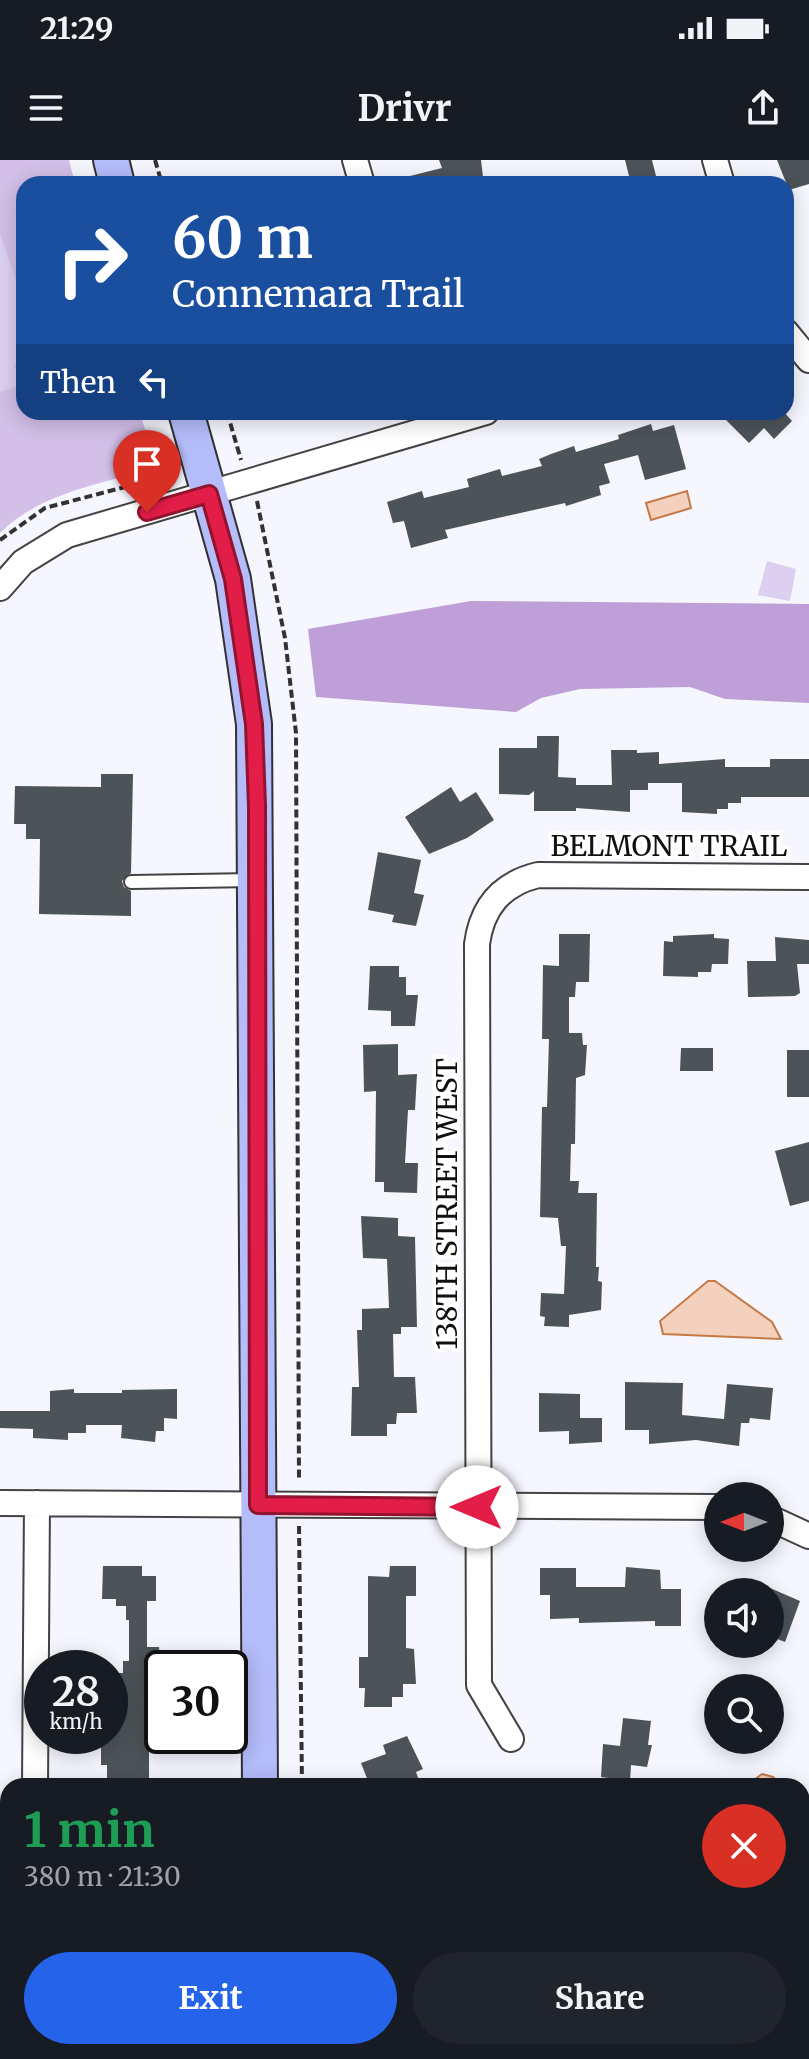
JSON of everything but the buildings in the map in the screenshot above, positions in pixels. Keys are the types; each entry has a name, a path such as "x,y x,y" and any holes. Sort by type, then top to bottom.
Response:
{"street":[{"path":"794,342 809,360"},
{"path":"188,420 233,579 250,678 257,806 260,1778"},
{"path":"0,588 23,562 67,535 209,494 430,420"},
{"name":"BELMONT TRAIL","path":"491,904 512,884 538,875 809,877"},
{"name":"138TH STREET WEST","path":"491,904 483,917 477,944 479,1685 511,1739"},
{"path":"0,1503 704,1507"},
{"path":"35,1778 37,1503"},
{"path":"784,1524 809,1536"}],"lane":[{"path":"131,882 257,879"}],"path":[{"path":"230,420 257,501 275,579 293,687 296,733 302,1778"},
{"path":"0,540 45,508 163,477"}],"shaded area":[{"path":"0,160 69,160 73,176 16,176 16,420 142,420 154,460 147,470 50,500 15,520 0,533"},
{"path":"0,234 16,281 16,386 0,392"},
{"path":"687,491 691,508 651,520 646,503"},
{"path":"767,561 796,569 790,601 758,595"},
{"path":"471,601 809,604 809,703 725,699 690,687 580,689 541,698 516,712 316,697 308,629"},
{"path":"708,1281 715,1281 772,1322 781,1339 663,1334 660,1321"}],"route":[{"path":"147,512 209,494 233,579 250,678 257,806 258,1505 477,1507"}]}
